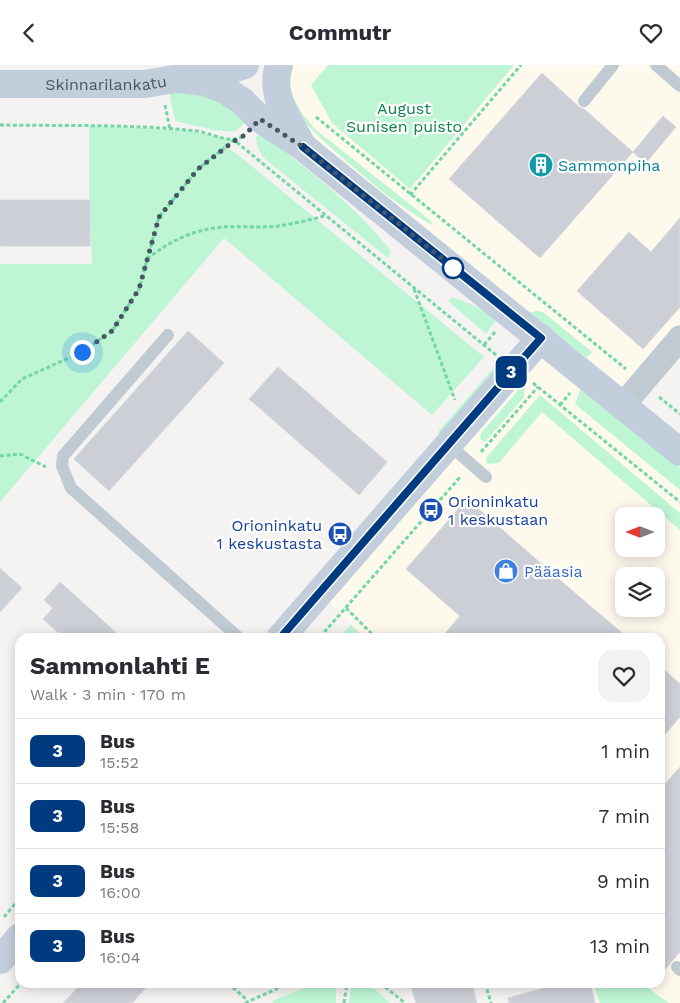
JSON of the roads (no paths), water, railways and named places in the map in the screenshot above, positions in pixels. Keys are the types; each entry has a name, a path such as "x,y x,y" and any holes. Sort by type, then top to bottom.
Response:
{"main road":[{"name":"Skinnarilankatu","path":"12,84 127,65"},
{"path":"260,107 278,65"},
{"name":"Skinnarilankatu","path":"12,84 145,84 180,79 239,66"},
{"path":"239,66 260,107"},
{"path":"239,66 234,84 303,147 680,452"},
{"path":"180,79 205,82 260,107"},
{"path":"283,633 541,338"},
{"path":"0,960 15,943"}],"street":[{"path":"623,405 680,338"}],"lane":[{"path":"584,101 613,65"},
{"path":"656,65 680,86"},
{"path":"168,335 63,456 62,466 71,488 234,633"},
{"path":"448,444 486,477"}],"place":[{"name":"Sammonpiha","path":"541,165"},
{"name":"Orioninkatu 1 keskustaan","path":"431,510"},
{"name":"Orioninkatu 1 keskustasta","path":"340,534"},
{"name":"Pääasia","path":"506,571"}],"park label":[{"name":"August Sunisen puisto","path":"404,117"}]}
